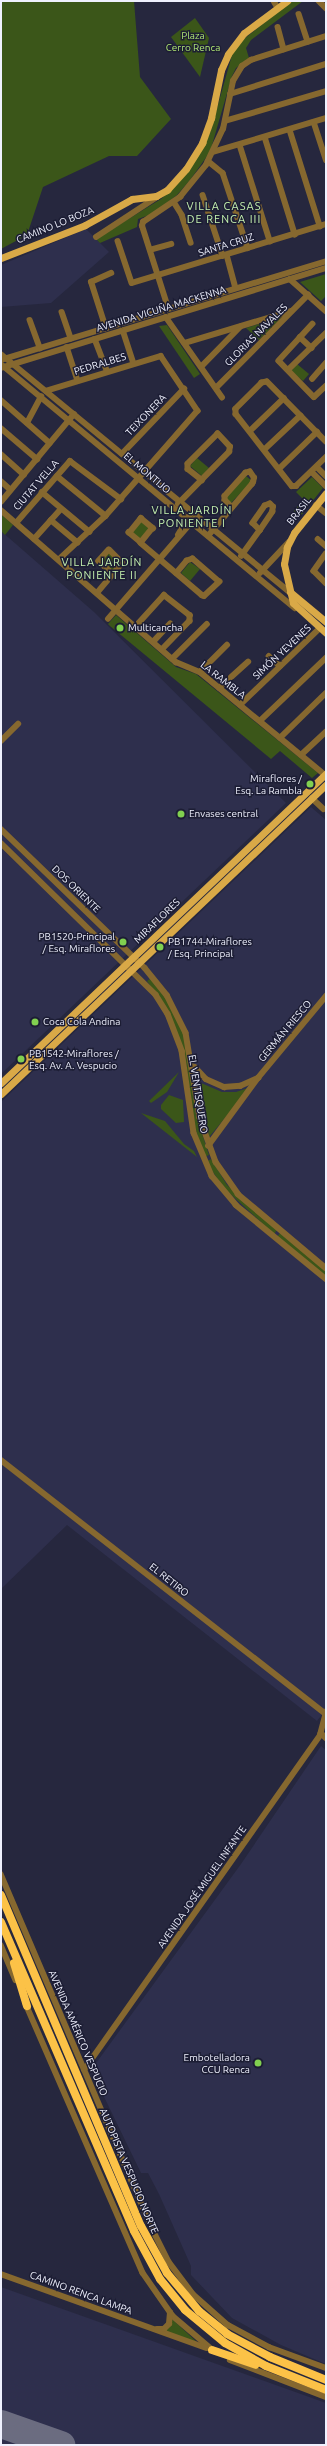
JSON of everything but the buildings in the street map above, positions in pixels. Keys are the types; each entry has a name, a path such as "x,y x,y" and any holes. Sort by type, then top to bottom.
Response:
{"highway":[{"name":"AUTOPISTA VESPUCIO NORTE","path":"1,1895 142,2226 167,2273 188,2300 223,2331 270,2357 325,2379"},
{"name":"AUTOPISTA VESPUCIO NORTE","path":"1,1922 134,2231 160,2279 185,2310 215,2336 250,2358 289,2376 326,2390"},
{"path":"11,1944 27,2006"},
{"path":"212,2350 289,2376"}],"main road":[{"path":"160,195 182,174 202,143 211,118 221,70 228,54 244,33 288,1"},
{"name":"CAMINO LO BOZA","path":"1,258 85,225 132,199 160,195"},
{"name":"BRASIL","path":"290,592 284,568 289,542 326,493"},
{"name":"EL MONTIJO","path":"290,592 300,611 323,631"},
{"name":"EL MONTIJO","path":"290,592 326,622"},
{"name":"MIRAFLORES","path":"137,960 230,864 325,774"},
{"name":"MIRAFLORES","path":"1,1084 63,1024 237,871 326,785"},
{"path":"230,864 237,871"},
{"name":"MIRAFLORES","path":"1,1094 70,1029 129,966"},
{"path":"63,1024 70,1029"}],"street":[{"path":"274,1 278,8"},
{"path":"320,1 326,7"},
{"path":"299,14 308,42"},
{"path":"278,27 284,49"},
{"path":"168,308 142,223 174,202 192,184 208,161 225,121 235,74 244,63 326,36"},
{"path":"230,94 326,64"},
{"path":"225,121 326,91"},
{"path":"213,152 265,138 326,118"},
{"path":"314,122 326,160"},
{"path":"290,130 320,226"},
{"path":"265,138 295,234"},
{"path":"240,145 270,241"},
{"path":"208,161 223,173 248,248"},
{"path":"96,236 160,195"},
{"path":"203,195 236,288"},
{"path":"174,202 182,215 191,243"},
{"name":"SANTA CRUZ","path":"118,240 132,283 326,224"},
{"path":"150,250 171,244"},
{"name":"AVENIDA VICUÑA MACKENNA","path":"4,359 326,260"},
{"name":"AVENIDA VICUÑA MACKENNA","path":"2,366 14,364 326,268"},
{"path":"108,334 91,282 111,273"},
{"path":"290,279 326,311"},
{"name":"GLORIAS NAVALES","path":"216,388 308,295"},
{"path":"200,299 202,306"},
{"path":"185,343 294,310"},
{"path":"62,312 71,338"},
{"path":"147,314 149,322"},
{"path":"166,317 222,397"},
{"path":"30,320 40,348"},
{"path":"313,324 279,358 288,370 314,397 326,386"},
{"path":"201,367 242,326"},
{"path":"123,330 134,363"},
{"path":"288,370 326,333"},
{"path":"300,337 312,348"},
{"path":"95,338 107,371"},
{"path":"67,347 78,380"},
{"name":"EL MONTIJO","path":"1,354 4,359 14,364 242,554 290,592"},
{"name":"PEDRALBES","path":"46,391 107,371 161,356 184,389"},
{"path":"312,379 326,363"},
{"name":"EL MONTIJO","path":"2,366 300,611"},
{"path":"326,442 284,398 265,382 236,411 293,487 312,472 326,457"},
{"path":"59,560 106,516 143,471 198,411 184,389"},
{"name":"TEIXONERA","path":"122,454 184,389"},
{"path":"27,423 41,397"},
{"path":"250,431 284,398"},
{"path":"1,400 50,443"},
{"path":"1,502 74,414"},
{"path":"264,450 300,416"},
{"path":"1,428 37,459"},
{"path":"279,469 317,432"},
{"path":"174,508 202,480 230,450 220,435 215,434 187,466 202,480"},
{"path":"1,454 24,474"},
{"name":"CIUTAT VELLA","path":"16,523 42,492 72,461 120,500"},
{"path":"317,467 326,476"},
{"path":"208,536 232,507 254,480 250,472 246,473 225,496 225,500 232,507"},
{"path":"312,472 326,486"},
{"path":"57,476 106,516"},
{"path":"1,481 11,490"},
{"path":"42,492 90,532"},
{"path":"316,505 326,513"},
{"path":"34,539 61,508"},
{"name":"LA RAMBLA","path":"1,510 172,659 200,672 325,774"},
{"path":"108,619 195,515"},
{"path":"141,543 153,528 141,518 129,533 204,596 219,582 193,559 187,560 177,573"},
{"path":"51,520 78,543"},
{"path":"237,560 260,530"},
{"path":"318,539 326,546"},
{"name":"BRASIL","path":"257,576 289,542"},
{"path":"97,593 113,574 122,562 109,550 99,559 113,574"},
{"path":"326,554 314,571 326,583"},
{"path":"135,627 164,595 191,618 162,650"},
{"path":"153,642 170,624"},
{"path":"172,659 207,624"},
{"name":"SIMÓN YEVENES","path":"240,705 280,666 323,631"},
{"path":"200,672 227,645"},
{"path":"270,656 280,666"},
{"path":"260,721 326,658"},
{"path":"219,688 248,662"},
{"path":"280,738 326,693"},
{"path":"1,741 18,724"},
{"path":"301,755 326,732"},
{"path":"312,798 324,809"},
{"name":"DOS ORIENTE","path":"1,829 137,960"},
{"name":"DOS ORIENTE","path":"1,843 129,966"},
{"name":"EL VENTISQUERO","path":"137,960 150,973 177,1011 186,1033 193,1065 200,1118 208,1146 226,1179 238,1194 326,1268"},
{"name":"EL VENTISQUERO","path":"129,966 156,995 175,1030 182,1051 194,1133 208,1168 229,1198 326,1279"},
{"path":"142,980 150,973"},
{"name":"GERMÁN RIESCO","path":"208,1146 258,1078 326,996"},
{"name":"GERMÁN RIESCO","path":"193,1065 206,1079 224,1088 240,1086 258,1078"},
{"path":"274,1237 280,1230"},
{"name":"EL RETIRO","path":"1,1460 326,1713"},
{"name":"AVENIDA JOSÉ MIGUEL INFANTE","path":"84,2070 321,1733 326,1713"},
{"path":"321,1733 326,1738"},
{"name":"AVENIDA AMÉRICO VESPUCIO","path":"1,1874 159,2244 187,2287 215,2315 240,2332 269,2346 326,2368"},
{"path":"1,1945 137,2262 170,2312 212,2350 237,2363 326,2397"},
{"name":"CAMINO RENCA LAMPA","path":"1,2274 212,2350"},
{"path":"155,2329 167,2326 171,2319 170,2312"}],"shaded area":[{"path":"86,229 109,252 51,303 1,307 1,265"},
{"path":"1,531 94,612 286,803 1,1074"},
{"path":"311,807 326,820 326,1709 317,1721 67,1525 1,1589 1,1102"},
{"path":"321,1746 326,1750 326,2364 281,2345 232,2318 191,2275 191,2266 159,2194 148,2173 141,2173 91,2070 241,1864"},
{"path":"1,2287 326,2403 326,2445 1,2445"}],"green space":[{"path":"1,1 134,1 140,77 171,119 137,156 109,156 43,187 27,235 1,249"},
{"path":"292,1 303,1 251,40 246,48 249,58 236,68 232,76 210,152 190,180 177,195 152,214 138,219 137,227 100,243 96,239 161,199 181,180 210,133 232,55 240,42"},
{"name":"Plaza Cerro Renca","path":"195,18 209,38 200,77 171,37"},
{"path":"326,274 326,296 321,301 300,282"},
{"path":"282,317 259,340 246,328"},
{"path":"167,325 200,374 194,378 159,326"},
{"path":"297,364 309,374 303,381 291,371"},
{"path":"197,458 209,468 202,476 190,466"},
{"path":"246,476 252,481 231,503 225,498"},
{"path":"312,477 323,488 299,518 294,511 303,499 296,492"},
{"path":"1,514 13,525 5,535 1,531"},
{"path":"141,521 150,529 140,541 131,533"},
{"path":"109,552 120,562 113,571 101,561"},
{"path":"190,562 200,569 190,581 181,573"},
{"path":"116,615 176,667 196,674 318,773 312,778 280,751 271,759 110,626 108,624"},
{"path":"151,978 164,995 181,1025 187,1046 196,1115 209,1155 204,1157 194,1124 186,1063 160,999 147,981"},
{"path":"179,1072 167,1092 151,1103 149,1101"},
{"path":"201,1083 222,1092 236,1092 251,1087 209,1137"},
{"path":"169,1095 183,1100 184,1122 176,1123 161,1109 161,1105"},
{"path":"141,1113 165,1121 184,1144 194,1151 197,1157"},
{"path":"211,1159 227,1185 277,1230 274,1234 224,1188 206,1162"},
{"path":"280,1233 326,1270 326,1277 277,1237"},
{"path":"172,2319 199,2344 162,2331"}],"runway":[{"path":"1,2424 61,2445"}],"place":[{"name":"Multicancha","path":"120,628"},
{"name":"Miraflores / Esq. La Rambla","path":"310,784"},
{"name":"Envases central","path":"181,814"},
{"name":"PB1520-Principal / Esq. Miraflores","path":"123,942"},
{"name":"PB1744-Miraflores / Esq. Principal","path":"160,947"},
{"name":"Coca Cola Andina","path":"35,1022"},
{"name":"PB1542-Miraflores / Esq. Av. A. Vespucio","path":"21,1059"},
{"name":"Embotelladora CCU Renca","path":"258,2063"}],"district":[{"name":"VILLA CASAS DE RENCA III","path":"224,213"},
{"name":"VILLA JARDÍN PONIENTE I","path":"192,517"},
{"name":"VILLA JARDÍN PONIENTE II","path":"102,569"}]}
